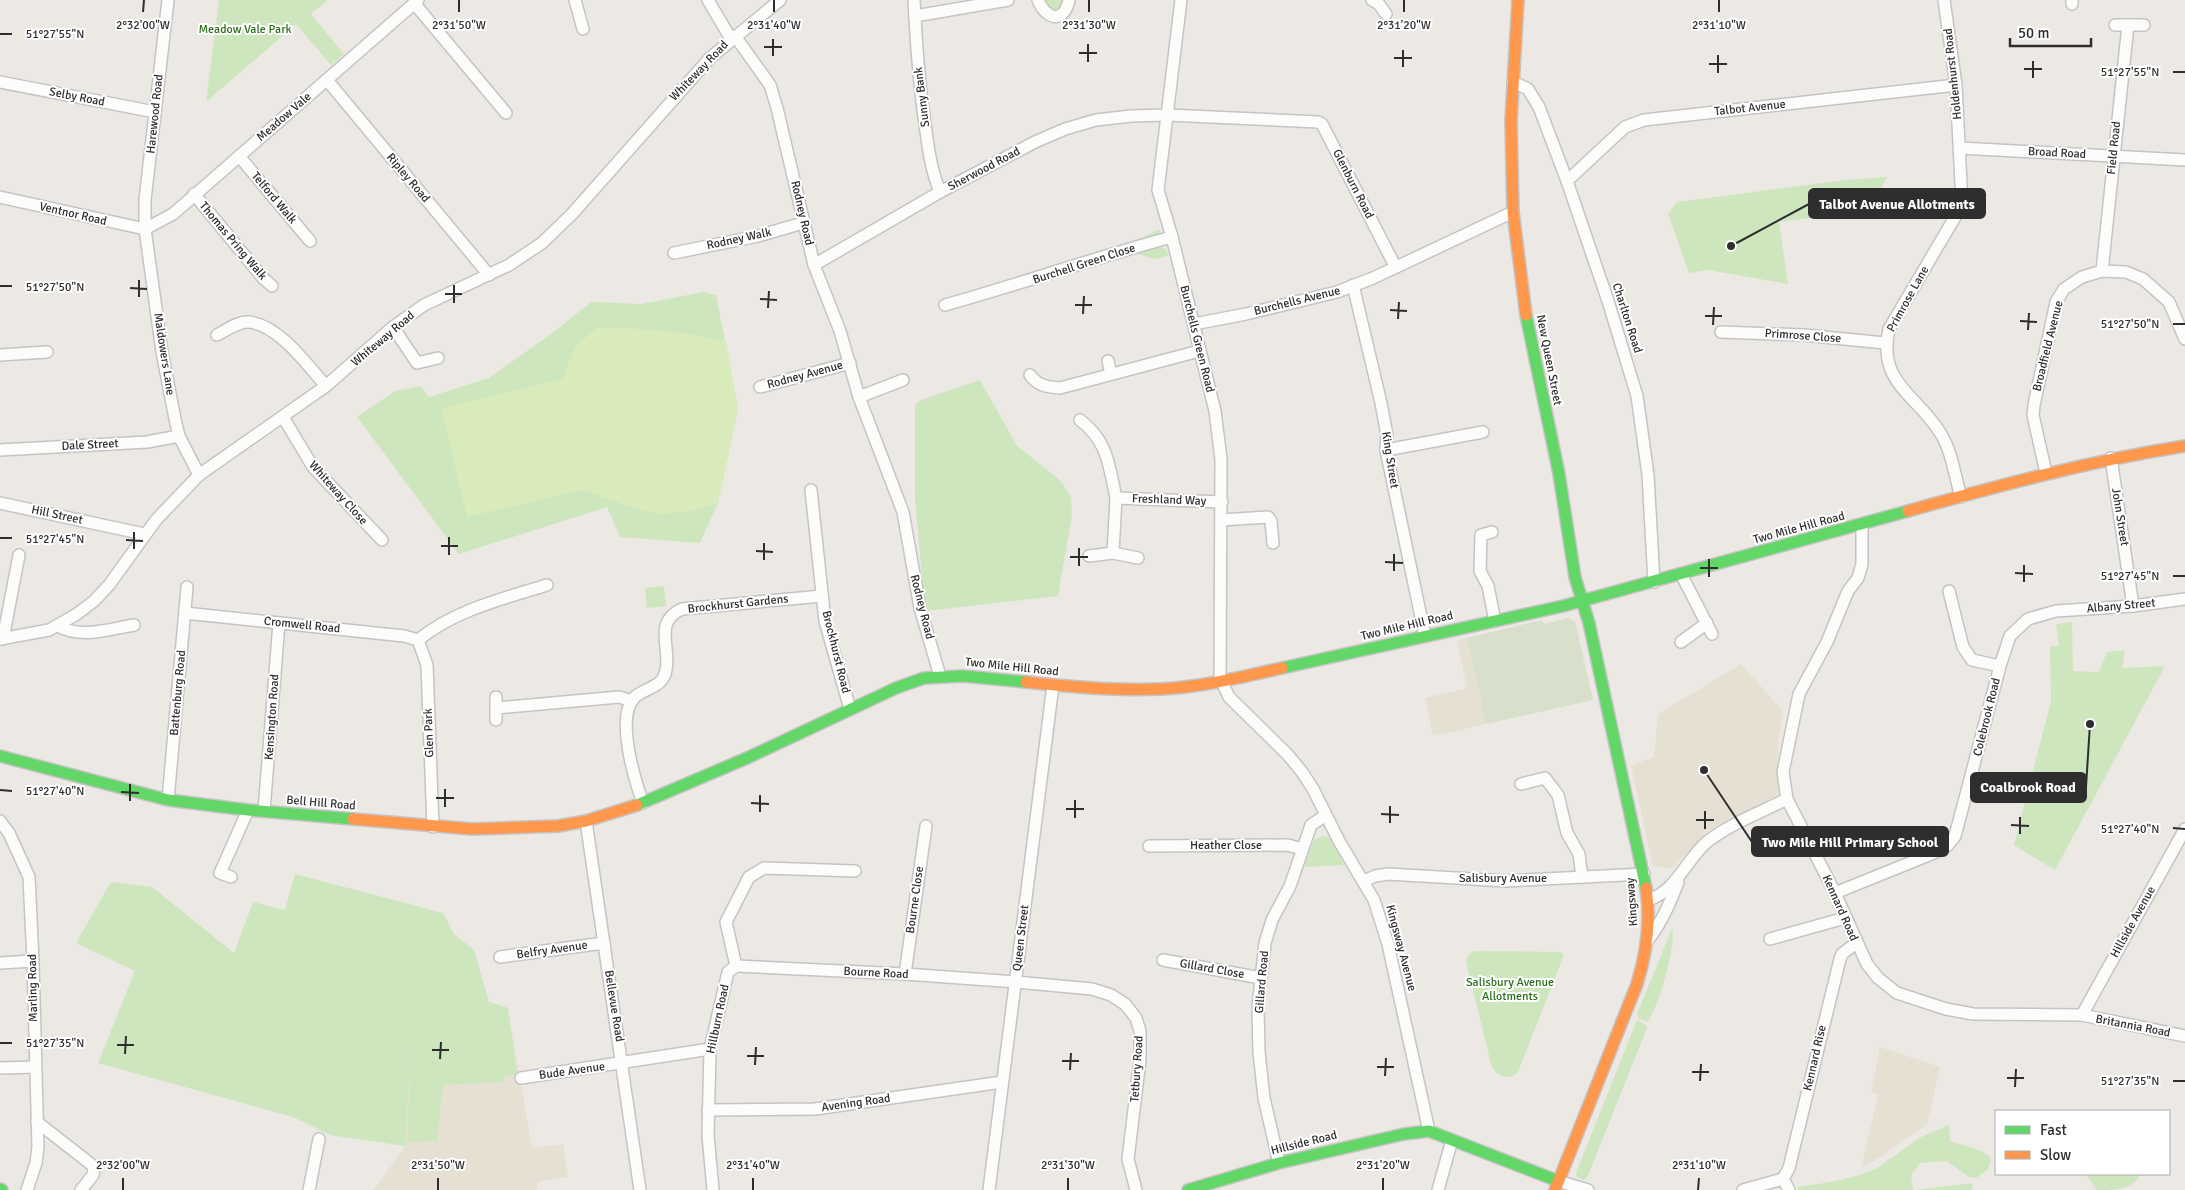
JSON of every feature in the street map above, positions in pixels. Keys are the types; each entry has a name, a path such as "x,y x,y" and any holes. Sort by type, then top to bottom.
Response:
{"main road":[{"path":"1514,82 1518,0"},
{"name":"New Queen Street","path":"1514,82 1511,121 1513,212 1528,322 1559,474 1576,578 1582,601"},
{"name":"Two Mile Hill Road","path":"642,803 739,761 896,688 940,676 963,676 1116,689 1161,689 1221,682 1582,601 2046,473 2111,458 2185,446"},
{"name":"Kingsway","path":"1557,1185 1646,960 1648,940 1648,900 1644,874 1589,622 1582,601"},
{"name":"Bell Hill Road","path":"0,756 168,800 248,810 433,827 511,829 558,826 586,821 642,803"},
{"path":"1429,1131 1557,1185"},
{"name":"Hillside Road","path":"1188,1190 1279,1163 1404,1134 1429,1131"}],"street":[{"name":"Harewood Road","path":"145,229 145,200 168,0"},
{"path":"575,0 583,29"},
{"name":"Rodney Road","path":"708,0 733,37 770,85 814,265 840,331 859,397 903,512 920,608 940,676"},
{"name":"Whiteway Road","path":"1,639 39,633 58,626 94,601 109,586 144,534 199,475 326,386 393,327 424,305 489,275 527,254 559,228 689,80 733,37 780,0"},
{"name":"Sunny Bank","path":"914,0 920,89 935,180 940,192"},
{"path":"914,16 1008,0"},
{"path":"1038,0 1048,14 1054,17 1062,15 1067,9 1069,0"},
{"name":"Burchells Green Road","path":"1180,0 1158,190 1172,237 1215,411 1222,458 1221,682"},
{"path":"1372,0 1378,3 1386,14"},
{"name":"Holdenhurst Road","path":"1944,0 1956,85 1960,148"},
{"path":"416,2 506,113"},
{"name":"Meadow Vale","path":"145,229 173,214 416,2"},
{"path":"2115,24 2144,25"},
{"name":"Field Road","path":"2102,272 2128,25"},
{"name":"Ripley Road","path":"327,80 489,275"},
{"name":"Selby Road","path":"0,82 155,112"},
{"name":"Charlton Road","path":"1514,82 1528,89 1539,108 1567,182 1637,396 1648,475 1654,582"},
{"name":"Talbot Avenue","path":"1567,182 1625,127 1644,120 1956,85"},
{"name":"Sherwood Road","path":"814,265 940,192 1035,142 1065,129 1096,120 1131,116 1168,115"},
{"name":"Glenburn Road","path":"1168,115 1318,122 1322,124 1395,266"},
{"name":"Broad Road","path":"1960,148 2185,160"},
{"name":"Primrose Lane","path":"1960,148 1963,192 1958,212 1889,328 1886,343 1887,359 1891,374 1929,416 1942,436 1961,497"},
{"name":"Telford Walk","path":"239,156 310,241"},
{"name":"Thomas Pring Walk","path":"194,194 263,278 272,286"},
{"name":"Ventnor Road","path":"0,197 145,229"},
{"path":"1395,266 1513,212"},
{"name":"Rodney Walk","path":"674,253 758,236 803,223"},
{"name":"Maldowers Lane","path":"145,229 162,352 179,436 199,475"},
{"name":"Burchell Green Close","path":"945,305 1112,253 1172,237"},
{"name":"Burchells Avenue","path":"1194,324 1307,300 1353,285 1395,266"},
{"name":"Broadfield Avenue","path":"2046,473 2033,415 2056,302 2064,289 2082,278 2102,272 2126,272 2144,279 2169,302 2185,339"},
{"path":"993,279 995,291"},
{"name":"King Street","path":"1353,285 1381,403 1387,435 1386,450 1425,636"},
{"path":"217,335 244,322 250,322 263,327 284,340 326,386"},
{"path":"393,327 417,363 438,358"},
{"name":"Primrose Close","path":"1720,332 1804,335 1886,343"},
{"path":"1030,376 1036,383 1046,387 1060,388 1199,351"},
{"path":"0,355 47,352"},
{"path":"1108,361 1111,374"},
{"name":"Rodney Avenue","path":"760,387 850,363"},
{"path":"859,397 903,380"},
{"name":"Whiteway Close","path":"283,417 313,467 382,540"},
{"name":"Freshland Way","path":"1080,420 1095,431 1108,462 1116,498 1112,553"},
{"path":"1386,450 1483,432"},
{"name":"Dale Street","path":"0,450 147,442 179,436"},
{"name":"John Street","path":"2111,458 2133,606"},
{"name":"Brockhurst Road","path":"811,490 825,621 850,709"},
{"name":"Freshland Way","path":"1116,498 1222,502"},
{"name":"Hill Street","path":"0,503 144,534"},
{"path":"1221,520 1268,517 1271,521 1273,543"},
{"name":"Kennard Road","path":"1862,525 1862,564 1858,578 1848,591 1799,694 1789,735 1783,772 1787,798 1835,893 1867,964 1878,978 1897,994 1946,1009 1973,1014 2082,1015"},
{"path":"1492,532 1481,535 1480,572 1488,586 1495,621"},
{"path":"1089,556 1112,553 1138,558"},
{"path":"1,639 19,555"},
{"path":"1681,574 1712,634"},
{"path":"418,640 434,627 478,607 547,585"},
{"name":"Battenburg Road","path":"168,800 187,587"},
{"path":"1949,592 1962,647 1972,660 2000,666"},
{"name":"Brockhurst Gardens","path":"632,701 637,696 652,689 663,678 667,662 665,630 670,617 676,612 822,596"},
{"name":"Albany Street","path":"2056,611 2133,606 2185,599"},
{"name":"Colebrook Road","path":"1835,893 1934,853 1947,846 1955,836 2000,666 2010,636 2028,619 2056,611"},
{"name":"Cromwell Road","path":"185,613 404,636 418,640"},
{"name":"Kensington Road","path":"264,811 279,623"},
{"path":"1681,642 1707,623"},
{"path":"58,626 69,631 92,632 134,625"},
{"name":"Glen Park","path":"418,640 427,665 433,827"},
{"name":"Kingsway Avenue","path":"1221,682 1230,697 1288,755 1302,772 1339,841 1374,900 1388,944 1429,1131"},
{"name":"Queen Street","path":"989,1190 1053,685"},
{"path":"496,720 497,703 619,697 632,701 628,714 628,738 632,770 642,803"},
{"path":"1521,784 1545,778 1558,795 1567,833 1579,854 1582,877"},
{"path":"1648,900 1665,892 1701,848 1716,836 1787,798"},
{"path":"231,877 220,873 248,810"},
{"name":"Gillard Road","path":"1279,1163 1264,1098 1259,1057 1258,1007 1261,978 1268,930 1290,886 1311,826 1326,815"},
{"name":"Marling Road","path":"0,821 9,833 29,877 37,1122 36,1163 27,1190"},
{"name":"Bellevue Road","path":"586,821 640,1190"},
{"name":"Bourne Close","path":"905,974 926,826"},
{"name":"Hillside Avenue","path":"2082,1015 2185,829"},
{"name":"Heather Close","path":"1149,846 1288,845 1302,849"},
{"path":"736,966 726,922 749,877 764,868 855,871"},
{"path":"1648,940 1668,908 1682,873"},
{"name":"Salisbury Avenue","path":"1364,881 1375,876 1388,874 1506,881 1644,874"},
{"path":"1770,939 1845,918"},
{"name":"Belfry Avenue","path":"500,957 604,943"},
{"name":"Kennard Rise","path":"1783,1178 1789,1168 1840,959 1842,954 1856,943"},
{"name":"Gillard Close","path":"1163,960 1261,978"},
{"path":"0,963 33,961"},
{"name":"Bourne Road","path":"736,966 905,974 1016,982"},
{"name":"Hillburn Road","path":"713,1190 708,1135 710,1049 728,972 736,966"},
{"name":"Tetbury Road","path":"1016,982 1092,989 1111,995 1125,1004 1136,1018 1140,1031 1140,1060 1128,1159 1136,1190"},
{"name":"Britannia Road","path":"2082,1015 2185,1036"},
{"name":"Bude Avenue","path":"522,1078 710,1049"},
{"path":"0,1068 35,1067"},
{"name":"Avening Road","path":"708,1110 815,1109 1002,1082"},
{"path":"37,1122 92,1165 93,1175 81,1190"},
{"path":"309,1190 319,1139"},
{"path":"1438,1190 1452,1140"},
{"path":"1743,1190 1783,1178 1789,1190"},
{"path":"1557,1185 1588,1190"}],"shaded area":[{"path":"1467,638 1486,724 1433,736 1425,698 1467,688 1457,640"},
{"path":"1741,664 1782,710 1777,759 1778,795 1707,831 1672,868 1653,867 1631,765 1654,757 1658,714"},
{"path":"415,980 508,1008 532,1148 563,1144 568,1177 538,1182 537,1190 374,1190 405,1146"},
{"path":"1880,1047 1940,1067 1927,1125 1884,1155 1861,1168 1878,1095 1871,1092"}],"green space":[{"name":"Meadow Vale Park","path":"219,0 328,0 311,14 344,54 331,65 296,24 206,102"},
{"path":"1044,0 1064,0 1062,6 1055,11 1051,10"},
{"path":"1887,177 1869,213 1846,213 1779,222 1788,284 1708,270 1689,273 1668,214 1677,202 1846,180"},
{"path":"1160,229 1159,235 1130,243"},
{"path":"1160,247 1166,249 1168,256 1154,259 1135,253"},
{"path":"704,292 716,295 738,408 718,503 700,543 620,537 607,507 459,554 357,417 395,391 421,386 429,397 489,378 555,331 591,302 641,304"},
{"path":"598,327 646,329 694,335 726,342 738,408 718,503 693,511 658,514 640,510 583,490 467,517 441,408 562,379 576,346"},
{"path":"980,380 1017,446 1060,480 1071,497 1072,515 1058,596 925,611 915,499 915,405 921,400"},
{"path":"664,586 666,606 647,608 645,588"},
{"path":"1568,618 1575,621 1593,700 1486,724 1467,638 1542,620 1544,624"},
{"path":"2072,622 2073,671 2099,672 2107,652 2125,650 2122,668 2165,666 2055,870 2014,845 2051,701 2050,646 2059,646 2056,624"},
{"path":"1323,836 1330,838 1344,865 1304,867 1313,842 1315,839"},
{"path":"295,874 443,913 454,934 474,950 489,1002 508,1008 517,1074 504,1076 505,1082 443,1085 437,1141 407,1142 411,1050 405,1146 330,1135 293,1117 98,1063 135,971 76,943 111,882 152,887 234,953 253,902 285,910"},
{"path":"1672,929 1672,948 1666,976 1647,1022 1638,1018 1637,1014"},
{"name":"Salisbury Avenue Allotments","path":"1474,951 1561,952 1564,955 1518,1072 1510,1077 1502,1076 1496,1072 1491,1064 1466,961 1469,954"},
{"path":"1637,1020 1646,1025 1647,1028 1587,1178 1583,1180 1577,1177 1576,1173"},
{"path":"1949,1125 1950,1141 1977,1149 1991,1158 1988,1169 1976,1178 1969,1177 1947,1161 1920,1163 1911,1175 1913,1190 1798,1190 1798,1187 1857,1176 1877,1168 1921,1137"},
{"path":"2087,1175 2140,1175 2133,1183 2123,1188 2096,1190"},
{"path":"1972,1183 1973,1190 1916,1190"}],"traffic: fast":[{"path":"1526,315 1559,474 1575,577 1589,623 1646,888"},
{"path":"1282,668 1563,606 1908,511"},
{"path":"637,805 747,758 896,688 924,678 963,676 1026,682"},
{"path":"0,756 168,800 248,810 353,819"},
{"path":"1188,1190 1279,1163 1404,1134 1429,1131 1558,1181"}],"traffic: slow":[{"path":"1518,0 1511,121 1513,212 1526,315"},
{"path":"1908,511 2080,466 2185,446"},
{"path":"1026,682 1093,688 1161,689 1207,684 1282,668"},
{"path":"353,819 472,829 558,826 586,821 637,805"},
{"path":"1555,1190 1637,984 1647,936 1646,888"}],"place":[{"name":"Talbot Avenue Allotments","path":"1731,246"},
{"name":"Coalbrook Road","path":"2090,724"},
{"name":"Two Mile Hill Primary School","path":"1704,770"}]}
